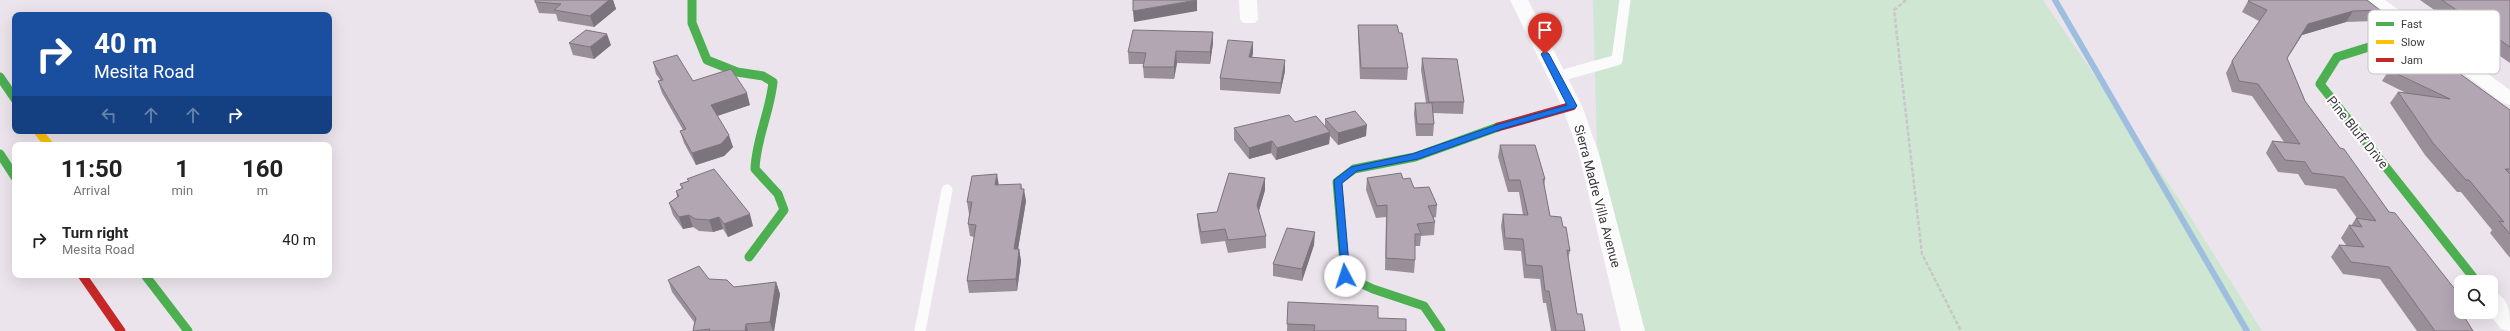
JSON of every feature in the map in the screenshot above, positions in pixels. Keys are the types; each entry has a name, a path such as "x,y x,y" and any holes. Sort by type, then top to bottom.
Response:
{"street":[{"path":"692,0 690,3 692,22 707,60 737,72 763,76 773,82 774,92 755,151 755,169 778,194 784,210 749,257"},
{"path":"1248,0 1249,19"},
{"name":"Sierra Madre Villa Avenue","path":"1519,0 1556,77 1572,106 1589,154 1634,331"},
{"path":"2374,0 2388,10"},
{"name":"Pine Bluff Drive","path":"2368,47 2337,57 2320,84 2471,275"},
{"path":"2476,74 2510,99"},
{"path":"0,77 12,95"},
{"path":"1440,331 1440,327 1424,306 1373,289 1345,276 1337,182 1354,169 1415,157 1499,127 1572,106"},
{"path":"40,134 47,142"},
{"path":"0,154 12,172"},
{"path":"84,278 121,331"},
{"path":"147,278 188,331"},
{"path":"2498,308 2510,323"}],"lane":[{"path":"1556,77 1617,60 1624,0"},
{"path":"920,331 947,190"}],"path":[{"path":"1906,0 1894,10 1922,254 1961,331"}],"green space":[{"path":"1593,0 2043,0 2179,199 2262,331 1641,331 1597,146"}],"building":[{"path":"535,0 609,0 590,16 554,10 561,4 535,2"},
{"path":"1133,0 1197,0 1133,11"},
{"path":"2367,0 2380,10 2353,11 2308,24 2287,58 2305,101 2340,148 2344,149 2389,212 2395,213 2454,288 2454,319 2466,319 2473,331 2435,331 2389,267 2351,262 2339,245 2364,247 2349,225 2362,227 2356,218 2376,221 2344,177 2312,173 2305,162 2285,160 2272,141 2300,144 2258,84 2239,81 2232,61 2267,10 2248,1"},
{"path":"2442,0 2510,0 2510,47 2500,40 2500,10 2456,10"},
{"path":"1358,25 1397,25 1399,33 1402,33 1408,68 1361,68"},
{"path":"586,30 607,34 590,47 569,43"},
{"path":"1133,30 1213,32 1210,52 1176,51 1174,67 1143,67 1146,53 1128,52"},
{"path":"1228,40 1253,42 1249,57 1285,60 1281,83 1220,78"},
{"path":"677,55 693,81 731,69 747,93 711,105 729,135 721,144 692,153 680,131 686,129 658,81 663,80 653,62"},
{"path":"1422,58 1457,59 1464,102 1429,102"},
{"path":"2397,74 2460,74 2510,110 2510,169 2505,169 2510,174 2510,234 2499,221 2504,222 2469,180 2466,180 2433,143 2398,92 2450,99"},
{"path":"1415,103 1432,103 1434,124 1417,124"},
{"path":"1355,111 1367,125 1338,133 1325,119"},
{"path":"1289,115 1295,122 1316,116 1330,132 1277,148 1272,141 1249,148 1234,128"},
{"path":"1500,145 1535,145 1545,179 1543,179 1550,216 1561,217 1563,227 1566,227 1570,251 1567,250 1577,314 1582,314 1585,331 1556,331 1549,291 1545,291 1542,266 1526,265 1523,239 1505,238 1503,214 1528,215 1520,180 1509,180"},
{"path":"714,169 750,214 724,224 719,217 709,220 695,219 689,215 679,217 669,203 679,196 676,191 683,188 680,184 689,181 687,179"},
{"path":"1229,173 1265,178 1257,205 1266,236 1228,240 1225,229 1201,232 1197,214 1217,212"},
{"path":"1401,173 1403,179 1410,178 1414,188 1429,187 1437,205 1428,206 1435,222 1417,224 1421,234 1415,234 1415,260 1386,258 1387,205 1377,206 1367,178"},
{"path":"997,174 995,185 1021,184 1021,189 1024,189 1014,249 1019,249 1016,279 967,281 976,225 968,224 972,202 967,202 972,176"},
{"path":"1287,228 1315,232 1302,269 1273,264"},
{"path":"699,266 709,279 727,280 734,287 776,282 770,322 746,324 745,331 709,331 710,329 693,331 696,318 668,280"},
{"path":"1288,302 1378,306 1378,318 1406,319 1406,331 1314,331 1315,325 1287,324"}],"waterway":[{"path":"2055,0 2247,331"}],"traffic: fast":[{"path":"692,0 690,15 697,38 707,60 737,72 763,76 773,82 770,104 757,147 755,169 778,194 784,210 749,257"},
{"path":"2368,47 2337,57 2320,84 2471,275"},
{"path":"0,77 12,95"},
{"path":"1441,331 1424,306 1373,289 1345,276 1337,182 1354,169 1415,157 1498,127"},
{"path":"0,154 12,172"},
{"path":"147,278 188,331"}],"traffic: slow":[{"path":"40,134 47,142"}],"traffic: jam":[{"path":"1498,127 1572,106"},
{"path":"84,278 121,331"}],"route":[{"path":"1345,276 1337,182 1354,169 1415,157 1499,127 1572,106 1545,54"}]}
